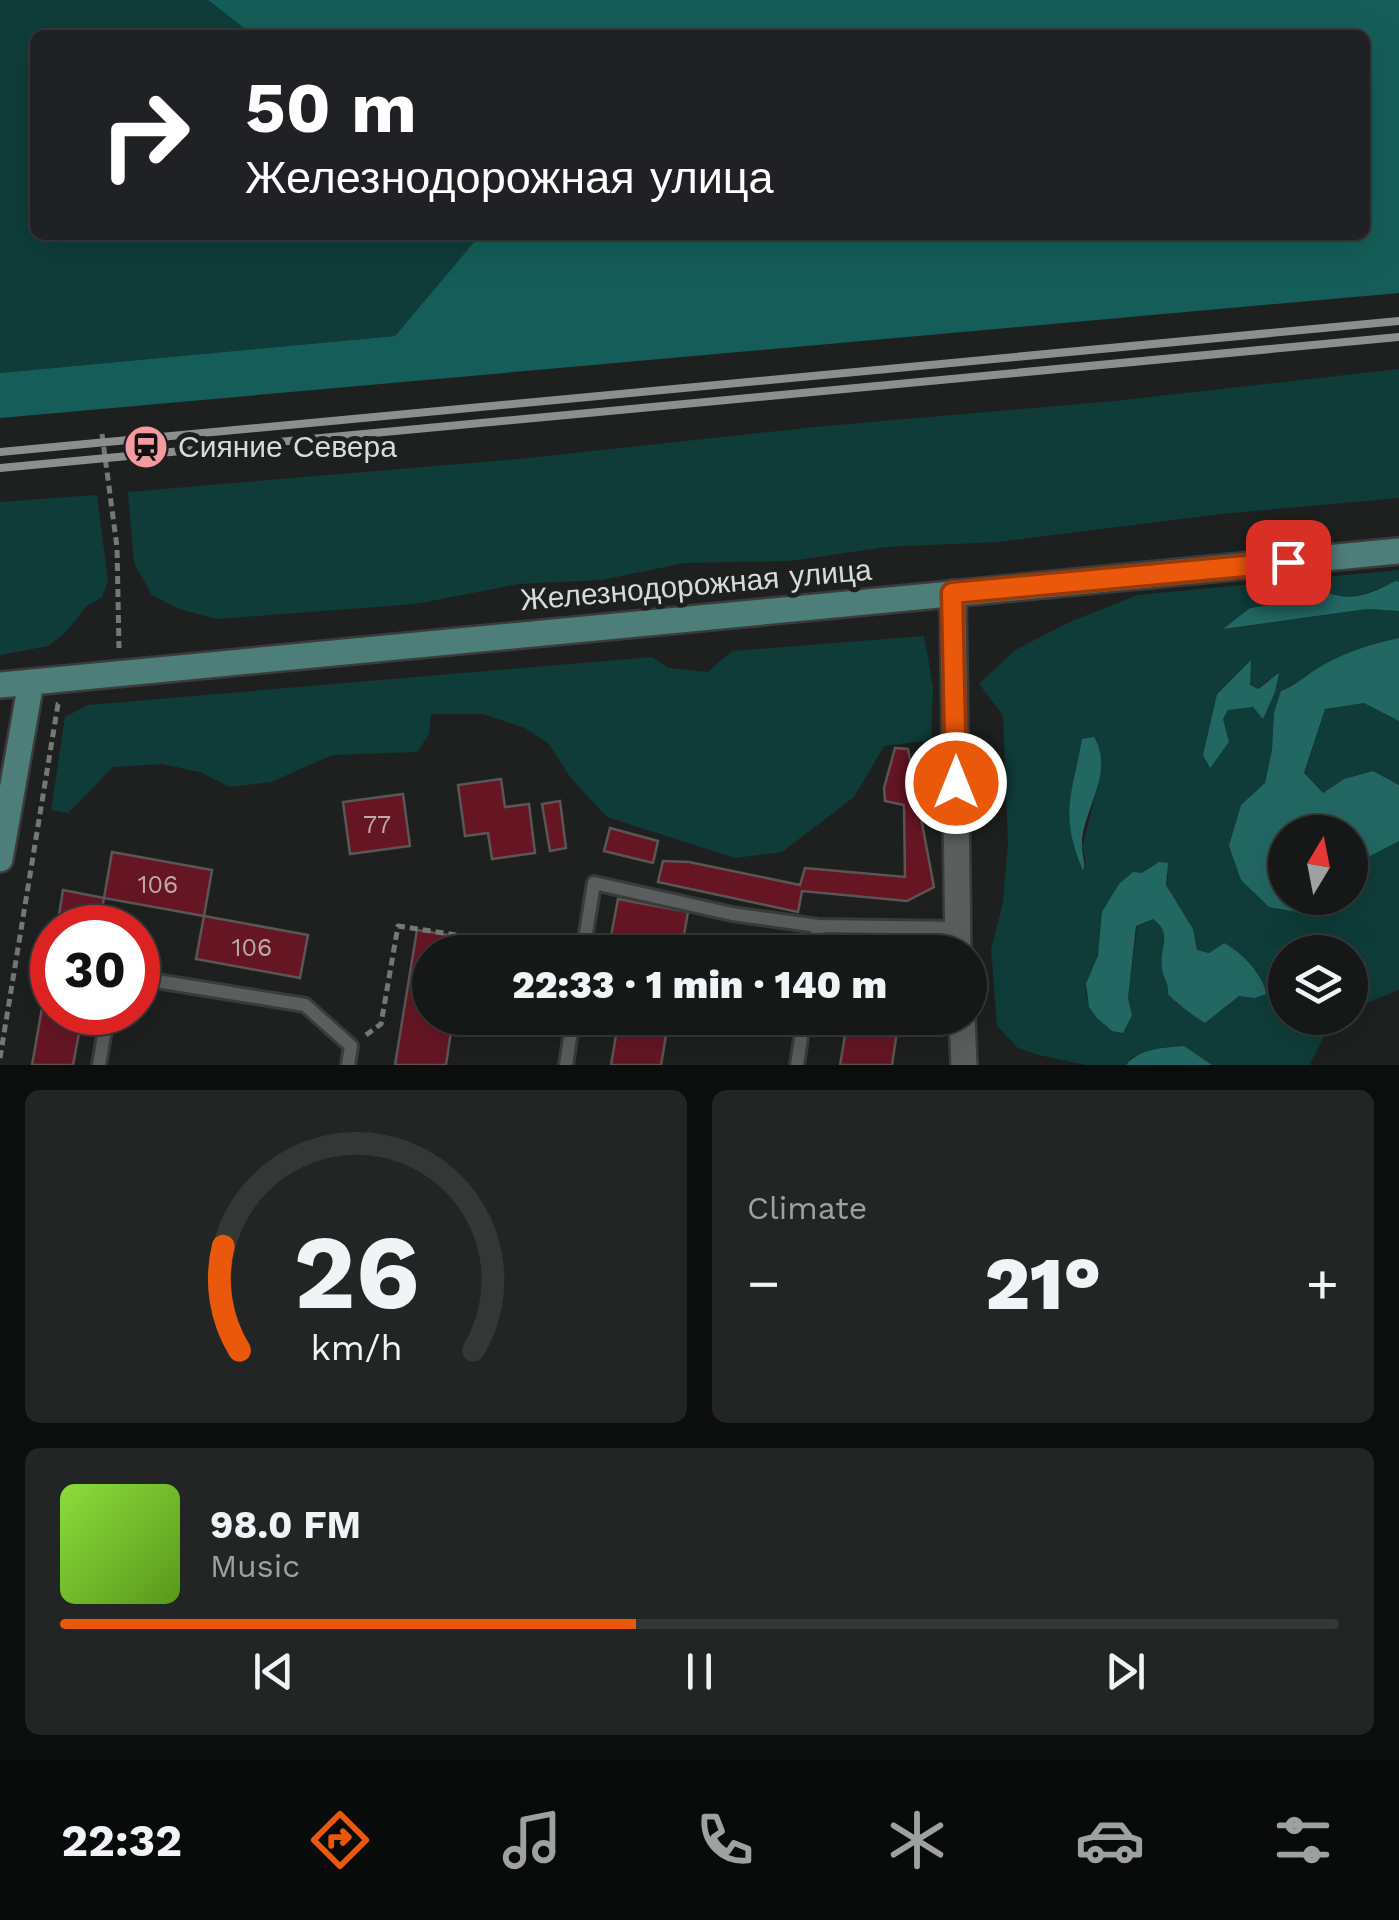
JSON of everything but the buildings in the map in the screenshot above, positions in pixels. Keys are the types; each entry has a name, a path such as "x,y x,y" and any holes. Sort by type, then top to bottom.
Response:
{"main road":[{"name":"Железнодорожная улица","path":"0,685 1399,551"},
{"path":"0,859 30,682"}],"street":[{"path":"952,593 958,935"},
{"path":"963,1035 964,1065"}],"lane":[{"path":"586,935 594,882 732,914 908,935"},
{"path":"817,935 818,926"},
{"path":"160,982 306,1005 351,1046 348,1065"},
{"path":"99,1065 104,1035"},
{"path":"566,1065 570,1035"},
{"path":"797,1065 801,1035"}],"path":[{"path":"102,434 117,547 122,673"},
{"path":"0,1058 58,704 74,702"},
{"path":"351,1046 380,1024 398,926 456,935"}],"shaded area":[{"path":"0,0 208,0 247,30 30,30 30,240 476,240 395,336 0,373"},
{"path":"208,0 1399,0 1399,293 0,418 0,373 395,336 476,240 1370,240 1370,30 247,30"},
{"path":"1399,369 1399,498 1221,514 997,542 886,547 790,561 684,563 602,580 519,584 415,604 218,619 179,609 152,595 134,563 128,492 519,459"},
{"path":"97,495 108,581 102,597 86,607 64,634 48,646 0,655 0,502"},
{"path":"1399,570 1399,582 1364,594 1347,597 1326,592 1250,608 1225,629 1367,609 1399,611 1399,638 1376,643 1314,671 1274,713 1265,783 1241,805 1241,880 1268,894 1268,915 1368,915 1368,857 1399,841 1399,990 1368,1003 1368,935 1268,935 1268,1035 1325,1035 1310,1065 1212,1065 1184,1046 1132,1057 1126,1065 1086,1065 1018,1048 997,1026 991,949 1003,903 1008,843 1003,715 979,684 1015,650 1072,621 1138,595","holes":["1250,661 1250,685 1257,689 1269,679 1275,692 1263,718 1253,707 1228,709 1223,719 1229,742 1209,767 1203,755 1217,693","1079,754 1098,786 1082,847 1086,861 1082,869 1071,825 1071,798","1169,873 1166,885 1193,929 1197,950 1209,953 1224,943 1257,972 1255,998 1239,996 1205,1023 1175,1002 1162,968 1166,938 1163,926 1153,919 1137,926 1128,998 1132,1015 1112,1031 1097,1016 1086,992 1100,930"]},
{"path":"1396,581 1399,611 1367,609 1223,629 1250,608 1326,592 1344,597 1361,595"},
{"path":"924,636 933,687 931,740 884,746 854,797 782,852 735,858 607,817 570,777 549,744 525,728 483,714 431,714 429,734 417,752 332,755 271,782 230,787 200,772 162,764 113,767 68,813 51,810 65,717 88,705 652,657 668,668 708,672 732,651"},
{"path":"1399,638 1399,721 1364,703 1325,709 1304,773 1323,793 1344,779 1373,771 1399,785 1399,841 1368,857 1368,815 1268,815 1268,906 1241,880 1229,846 1241,805 1265,783 1274,713 1281,691 1325,664"},
{"path":"1251,660 1250,685 1258,689 1279,673 1275,692 1263,719 1253,707 1228,710 1223,719 1229,742 1210,768 1203,755 1217,694"},
{"path":"1364,703 1399,721 1399,785 1373,771 1344,779 1323,793 1304,774 1325,709"},
{"path":"1094,737 1101,765 1083,834 1083,871 1071,834 1070,805 1082,739"},
{"path":"1159,862 1168,863 1166,885 1193,929 1197,950 1209,953 1224,943 1231,947 1256,972 1266,994 1255,998 1239,996 1205,1023 1168,994 1162,968 1163,930 1153,919 1136,926 1128,998 1132,1015 1123,1033 1112,1031 1089,1007 1086,984 1098,955 1102,912 1119,884 1133,872 1142,873"},
{"path":"1184,1046 1212,1065 1126,1065 1145,1052"}],"railway":[{"path":"0,452 1399,321"},
{"path":"0,468 1399,337"}],"place":[{"name":"Сияние Севера","path":"146,447"}],"route":[{"path":"956,783 952,593 1288,562"}]}
